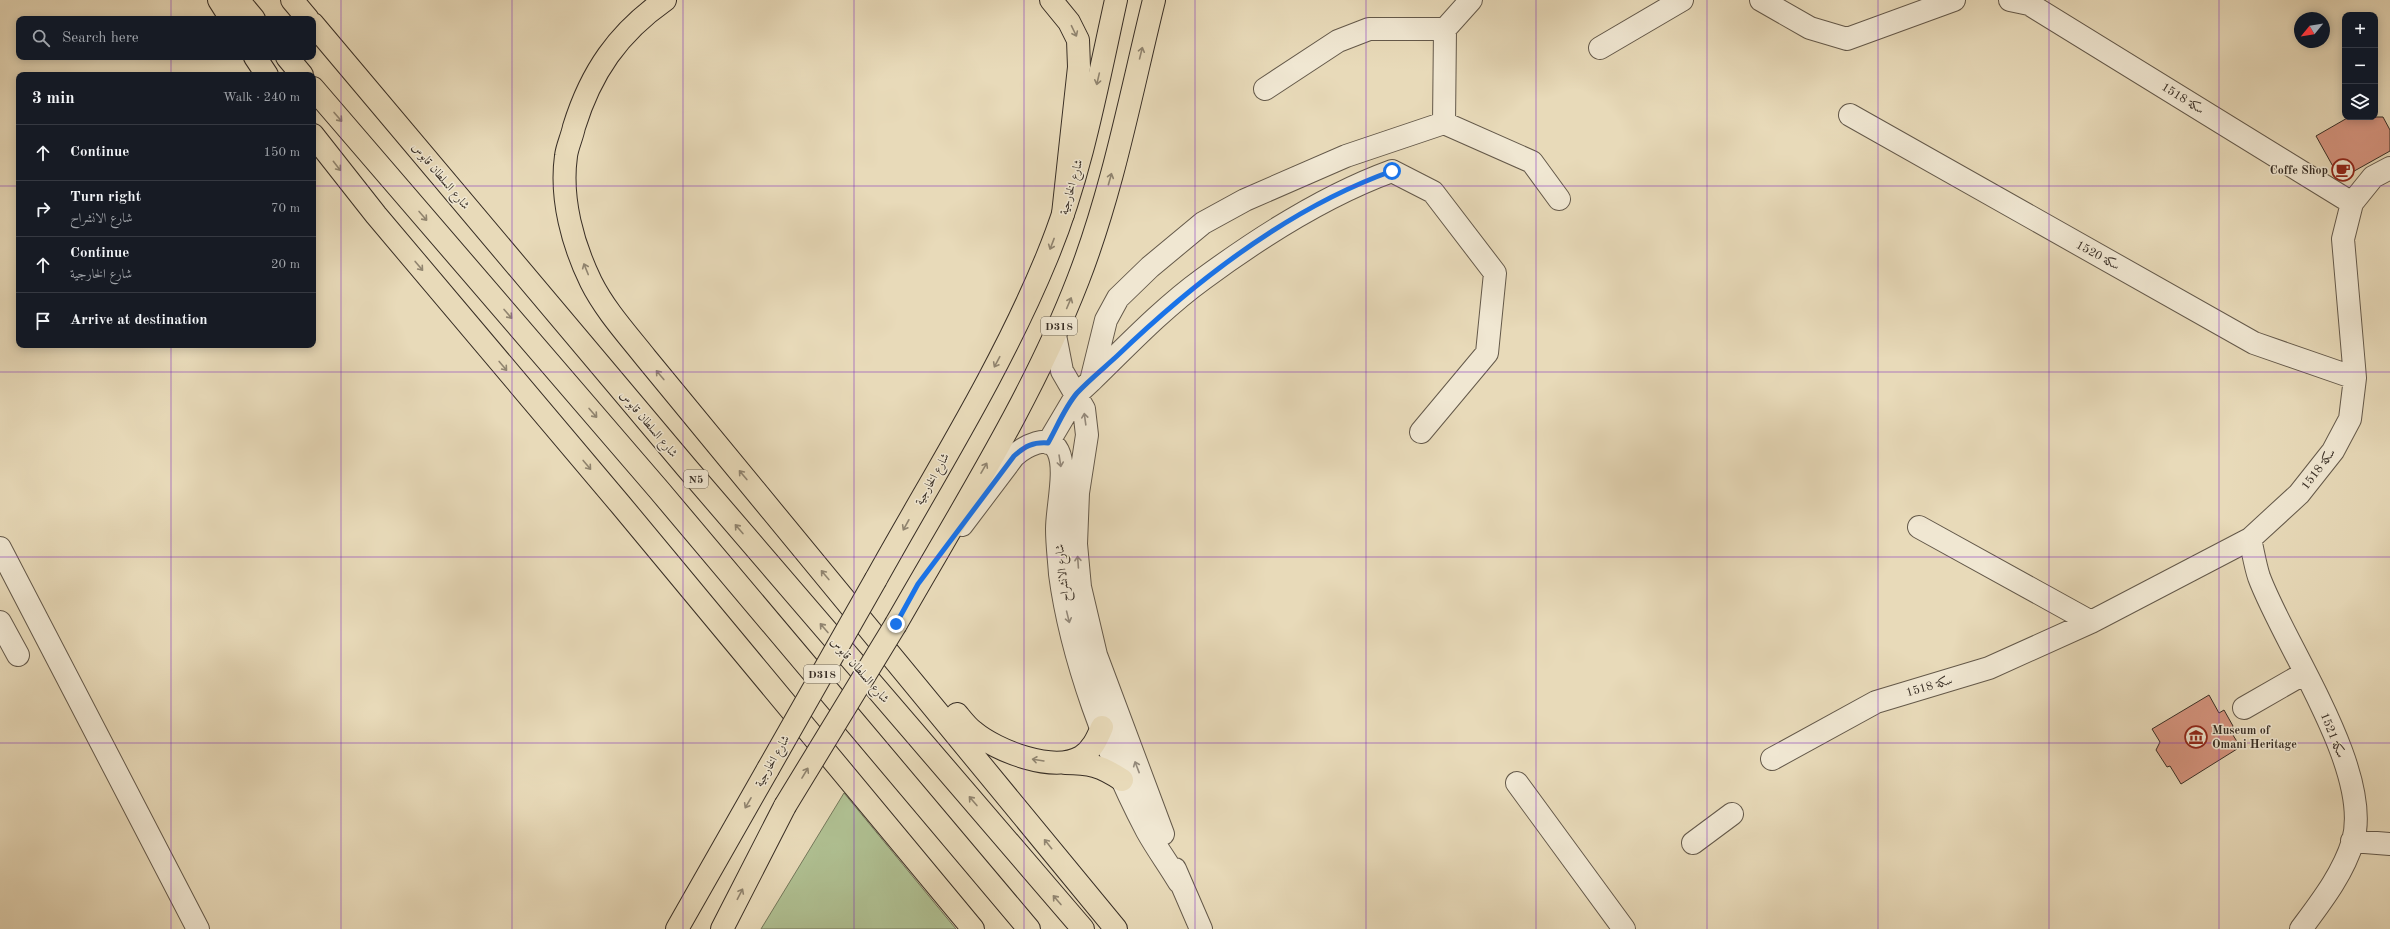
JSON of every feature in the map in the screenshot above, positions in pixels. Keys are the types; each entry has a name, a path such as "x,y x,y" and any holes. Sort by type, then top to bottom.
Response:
{"main road":[{"path":"219,0 229,16"},
{"path":"238,0 251,16"},
{"path":"292,0 305,16"},
{"path":"665,0 648,12 612,47 583,97 566,156 566,196 572,234 592,283 616,322 1116,929"},
{"path":"1051,0 1069,22 1078,40 1079,67 1063,214"},
{"name":"شارع الخارجية","path":"677,929 876,579 1018,321 1047,257 1063,214 1078,166 1116,0"},
{"name":"D318","path":"722,929 784,806 896,624 1039,372 1079,279 1100,213 1154,0"},
{"name":"شارع السلطان قابوس","path":"316,28 682,462 1083,929"},
{"path":"257,60 265,72"},
{"path":"290,60 300,72"},
{"path":"316,91 659,490 1029,929"},
{"path":"316,139 376,215 625,510 973,929"},
{"path":"850,605 911,663 974,732 1008,752 1037,760 1066,763 1089,763 1105,768 1122,780"},
{"path":"1066,763 1081,757 1093,746 1102,727"}],"street":[{"path":"1444,123 1445,29 1471,0"},
{"path":"1600,48 1682,0"},
{"path":"1761,0 1810,28 1847,39 1954,0"},
{"name":"سكة 1518","path":"2010,0 2029,4 2352,203"},
{"path":"1265,89 1338,41 1369,29 1445,29"},
{"name":"سكة 1520","path":"1850,114 2254,343 2355,378"},
{"path":"1084,387 1106,320 1118,298 1150,267 1203,223 1245,200 1346,156 1444,123 1532,162 1559,199"},
{"name":"سكة 1518","path":"1772,759 1876,702 1989,668 2091,622 2250,539 2299,494 2333,451 2350,419 2355,378 2343,239 2352,203 2373,177 2390,168"},
{"path":"918,584 1014,456 1024,447 1037,442 1048,443 1084,387 1150,324 1203,279 1299,215 1358,184 1392,171 1433,192 1495,273 1487,353 1421,432"},
{"name":"شارع الانشراح","path":"1055,335 1062,371 1084,387 1084,409 1087,435 1078,493 1076,544 1080,587 1096,655 1179,882 1201,929"},
{"name":"شارع الانشراح","path":"1048,443 1058,449 1061,462 1058,529 1060,574 1067,613 1084,677 1122,780 1148,832 1179,882"},
{"path":"1918,527 2091,622"},
{"name":"سكة 1521","path":"2250,539 2259,577 2305,673 2348,773 2357,812 2352,841 2332,887 2301,929"},
{"path":"0,548 198,929"},
{"path":"0,622 18,656"},
{"path":"2244,708 2305,673"},
{"path":"1122,780 1140,795 1161,830"},
{"path":"1518,783 1624,929"},
{"path":"1692,843 1732,814"},
{"path":"2352,841 2390,844"}],"green space":[{"path":"844,793 956,929 761,929"}],"building":[{"path":"2378,117 2383,117 2390,130 2390,151 2340,179 2316,136 2344,120 2378,120"},
{"name":"Museum of Omani Heritage","path":"2209,695 2219,713 2224,710 2233,726 2231,732 2238,743 2237,749 2181,784 2170,766 2167,767 2156,750 2160,742 2152,729"}],"place":[{"name":"Coffe Shop","path":"2343,170"},
{"name":"Museum of Omani Heritage","path":"2196,737"}],"route":[{"path":"896,624 918,584 1014,456 1024,447 1037,442 1048,443 1077,394 1150,324 1203,279 1299,215 1358,184 1392,171"}]}
